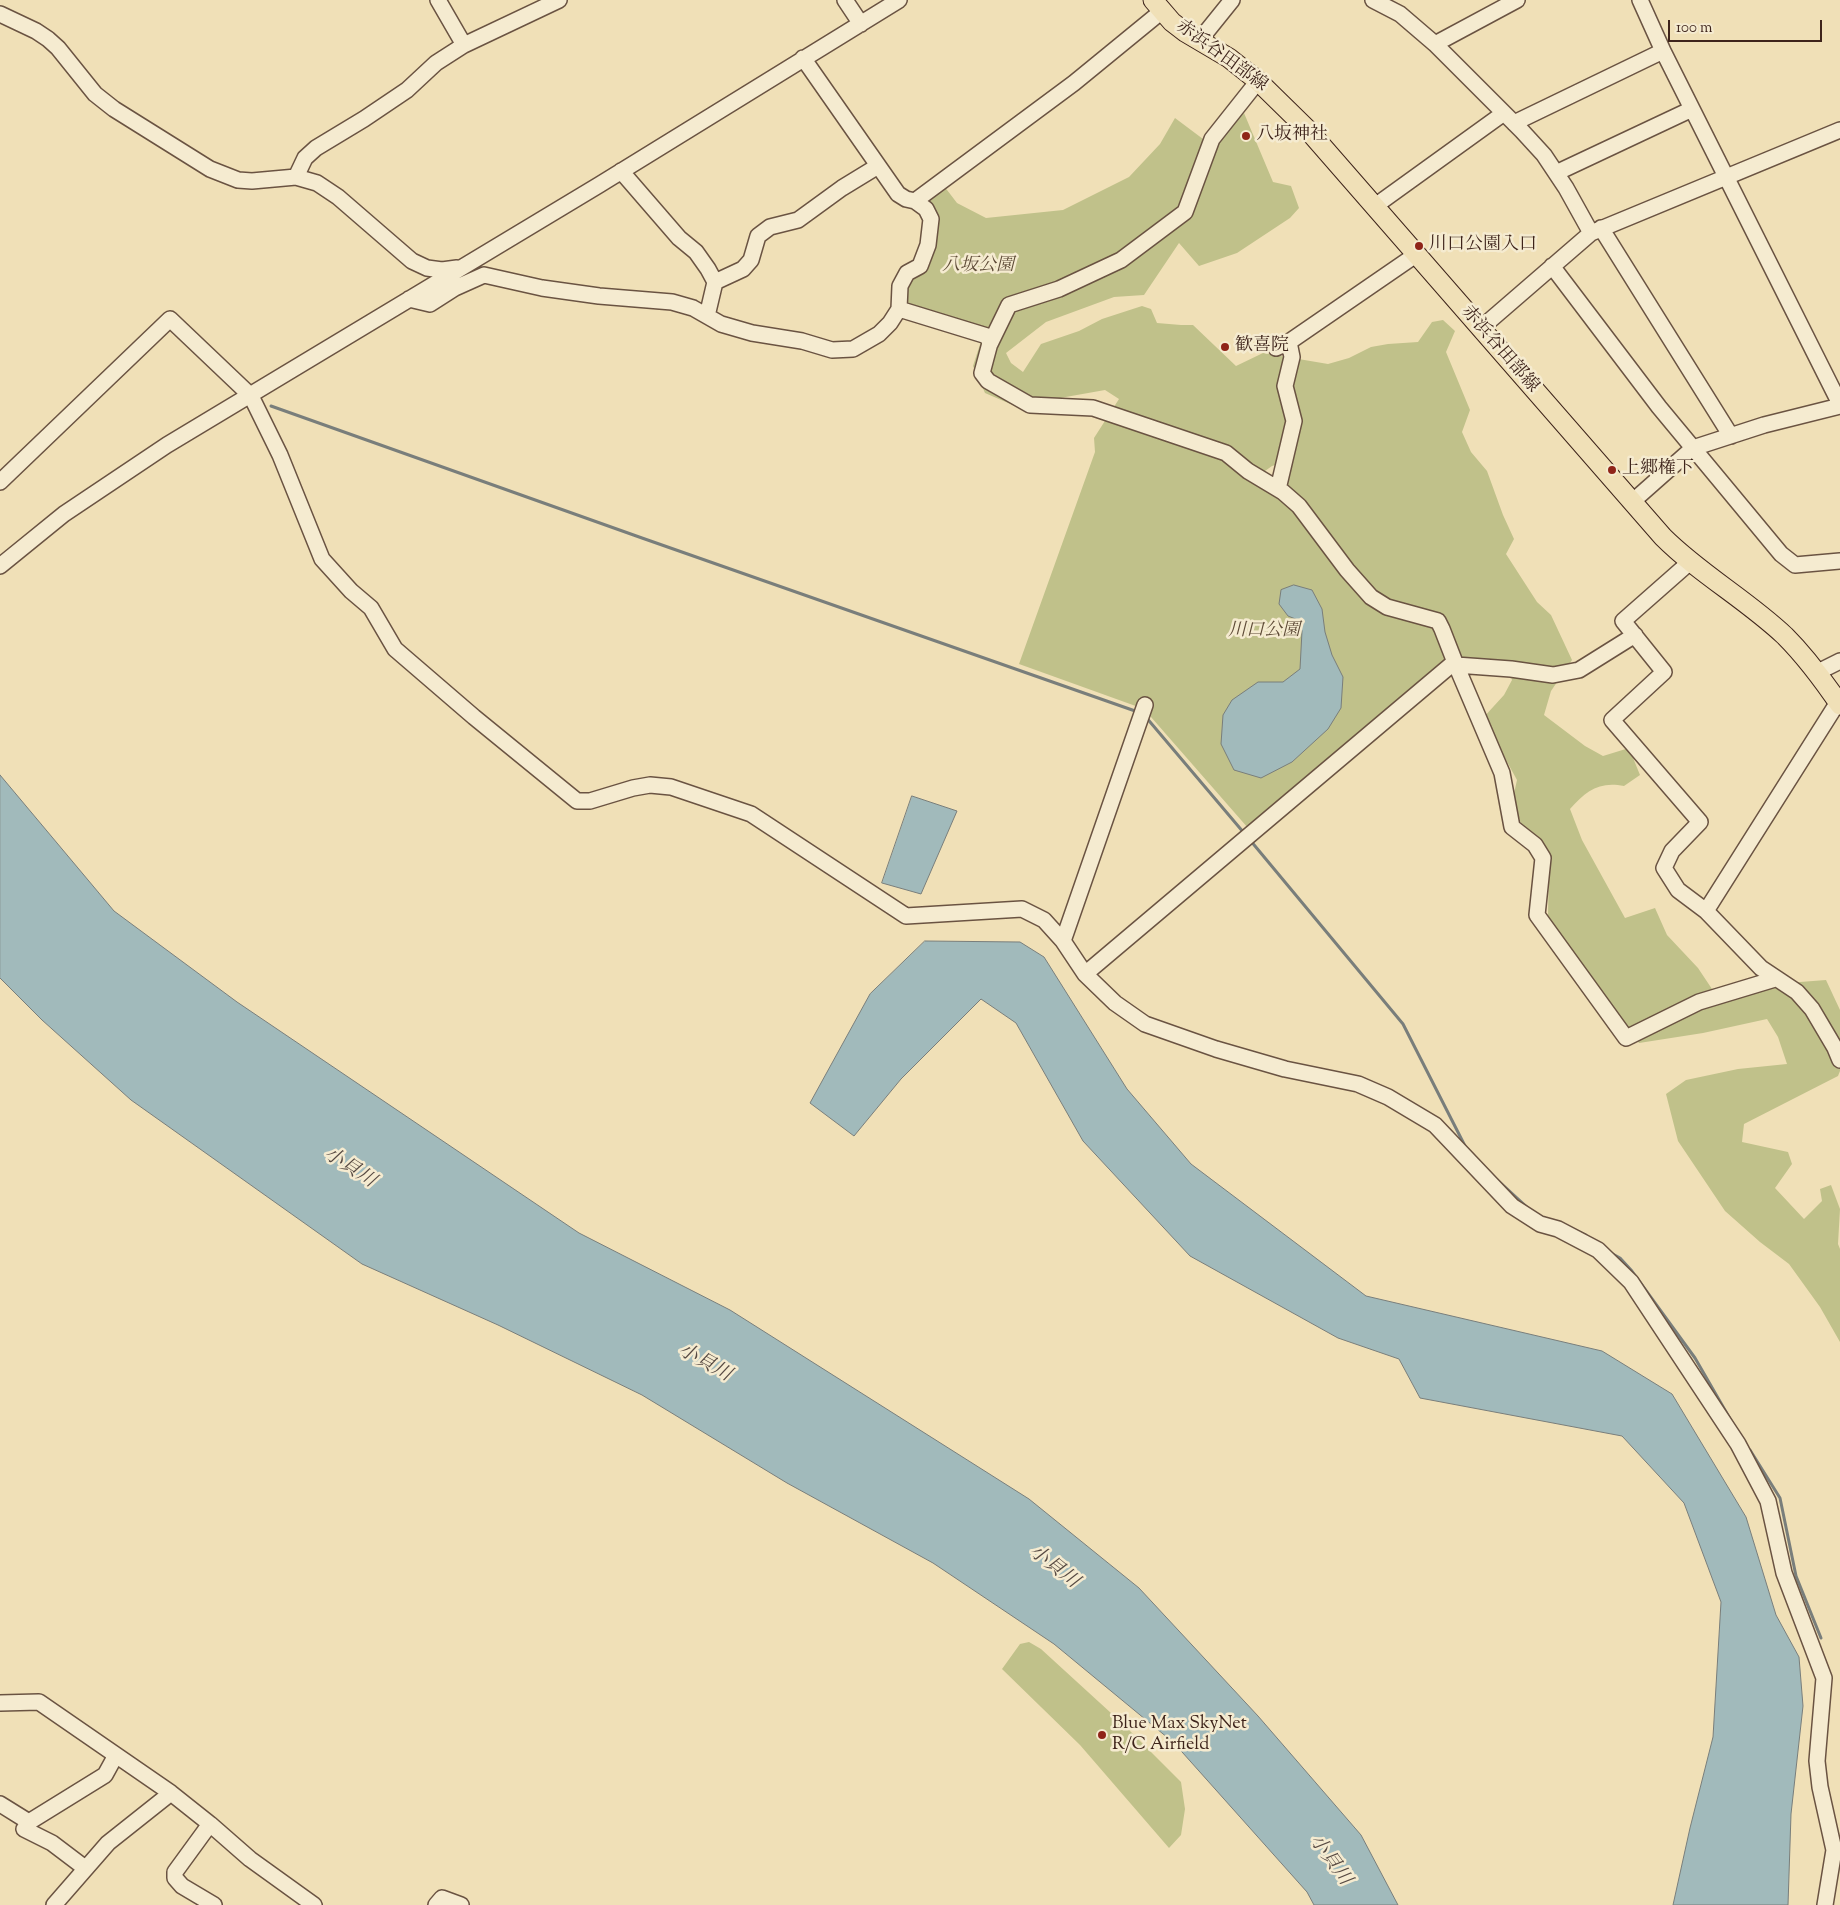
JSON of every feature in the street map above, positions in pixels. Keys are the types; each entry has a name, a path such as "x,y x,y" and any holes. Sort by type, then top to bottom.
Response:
{"main road":[{"name":"赤浜谷田部線","path":"1157,5 1185,32 1229,58 1258,81 1308,130 1663,537 1690,562 1783,635 1818,672 1839,703"}],"street":[{"path":"438,0 464,44"},
{"path":"296,178 305,158 316,148 364,120 407,90 436,63 464,44 559,0"},
{"path":"845,0 860,24"},
{"path":"0,566 64,514 111,481 622,171 899,0"},
{"path":"1199,41 1232,0"},
{"path":"1373,0 1400,14 1435,44 1544,155 1596,230 1731,436"},
{"path":"1435,44 1517,0"},
{"path":"1632,502 1693,448 1764,425 1840,405 1663,51 1640,0"},
{"path":"915,201 1074,83 1157,5"},
{"path":"0,14 36,31 48,39 58,48 95,94 114,109 210,169 238,180 296,178 317,183 338,197 412,261 427,268 442,270 461,268"},
{"path":"1375,206 1509,118 1663,51"},
{"path":"409,299 430,304 454,288 484,275 542,288 590,295 672,302 693,308 721,324 752,333 802,341 832,350 852,349 879,334 890,324 899,309 900,286 907,273 920,266 928,245 931,219 926,209 915,201 906,199 898,194 803,58"},
{"path":"1258,81 1212,139 1185,212 1121,260 1059,289 1009,305 990,344 982,373 988,380 1030,405 1093,408 1226,453 1248,471 1278,489 1300,506 1347,570 1371,597 1387,607 1438,621 1502,773 1512,827 1535,845 1543,858 1537,915 1626,1038 1699,1002 1775,979"},
{"path":"1556,174 1692,109"},
{"path":"1480,329 1596,230 1840,130"},
{"path":"715,282 743,270 751,260 758,236 770,227 798,220 842,188 878,166"},
{"path":"622,171 679,238 696,252 708,269 715,282 707,316"},
{"path":"1278,489 1294,421 1285,386 1292,357 1282,345 1417,254"},
{"path":"1552,266 1659,407 1781,554 1795,565 1840,561"},
{"path":"899,309 987,336 990,344"},
{"path":"0,482 170,319 251,396 280,455 322,559 370,608 395,649 474,717 578,801 590,801 633,788 650,786 672,787 751,814 906,916 1022,909 1044,920 1063,941 1085,974 1115,1003 1145,1024 1216,1049 1285,1069 1358,1084 1388,1097 1435,1125 1512,1206 1540,1224 1558,1229 1598,1250 1631,1282 1738,1444 1768,1501 1784,1572 1824,1678 1817,1760 1820,1787 1834,1850 1825,1905"},
{"path":"1690,562 1623,621 1664,672 1612,720 1700,822 1672,851 1664,868 1678,890 1706,911 1761,968 1797,992 1812,1008 1840,1060"},
{"path":"1085,974 1451,665 1511,669 1553,675 1579,670 1635,635"},
{"path":"1818,672 1840,661"},
{"path":"1706,911 1839,703"},
{"path":"1063,941 1145,705"},
{"path":"0,1702 39,1702 171,1794 210,1824 250,1859 314,1905"},
{"path":"85,1868 52,1843 24,1829 30,1822 105,1775 116,1754"},
{"path":"54,1905 108,1842 171,1794"},
{"path":"0,1804 30,1822"},
{"path":"210,1824 175,1872 175,1878 182,1886 214,1905"},
{"path":"436,1905 442,1898 461,1905"}],"green space":[{"path":"1244,113 1273,182 1291,186 1299,208 1290,218 1237,253 1199,266 1179,243 1144,295 1114,297 1046,322 1006,353 1011,363 1023,372 1041,344 1079,331 1102,319 1142,306 1151,309 1157,323 1193,325 1236,366 1263,353 1328,364 1349,358 1371,347 1418,342 1432,322 1443,320 1455,331 1446,352 1470,410 1462,432 1471,452 1487,471 1514,539 1506,554 1537,602 1551,615 1572,660 1551,691 1544,715 1585,746 1603,756 1629,748 1640,775 1624,786 1600,786 1588,792 1570,809 1582,840 1625,918 1655,908 1667,935 1698,968 1720,1001 1774,984 1826,980 1840,1010 1840,1071 1838,1076 1744,1124 1742,1142 1788,1152 1792,1164 1775,1188 1804,1219 1822,1201 1820,1189 1831,1185 1840,1209 1838,1244 1840,1249 1840,1342 1820,1307 1789,1264 1760,1242 1725,1211 1678,1141 1666,1094 1686,1080 1738,1069 1787,1064 1778,1037 1767,1019 1703,1033 1639,1043 1548,916 1549,856 1541,841 1521,824 1513,798 1517,780 1483,718 1504,695 1512,680 1508,669 1456,665 1248,828 1144,709 1019,664 1095,452 1094,438 1119,399 1105,390 1015,406 985,393 973,366 983,335 899,309 900,286 931,248 923,200 944,186 957,203 986,218 1063,210 1129,177 1160,144 1175,118 1211,145","holes":["1286,462 1278,489 1258,476 1272,466"]},
{"name":"Blue Max SkyNet R/C Airfield","path":"1029,1642 1041,1649 1123,1724 1181,1782 1185,1809 1181,1835 1169,1848 1080,1745 1002,1669 1020,1644"}],"water":[{"path":"1294,585 1312,590 1322,609 1325,632 1332,655 1343,677 1341,708 1328,729 1292,762 1261,778 1234,770 1221,744 1223,715 1232,700 1258,682 1283,682 1300,669 1302,631 1298,620 1288,616 1279,604 1281,590"},
{"name":"小貝川","path":"0,775 114,911 237,1002 579,1233 730,1310 1029,1499 1139,1588 1258,1716 1361,1835 1398,1905 1314,1905 1307,1892 1174,1743 1054,1644 933,1563 787,1483 642,1395 498,1325 362,1264 131,1100 42,1020 0,978"},
{"path":"912,796 957,811 921,894 882,883"},
{"path":"925,941 1020,942 1044,957 1127,1089 1191,1164 1366,1296 1602,1351 1672,1394 1746,1517 1776,1615 1799,1657 1803,1706 1791,1814 1788,1905 1673,1905 1713,1737 1721,1602 1684,1503 1622,1436 1420,1398 1399,1359 1338,1338 1190,1256 1083,1141 1016,1023 981,999 901,1079 854,1136 810,1103 870,994"}],"waterway":[{"path":"271,406 1138,712"},
{"path":"1145,716 1244,833"},
{"path":"1250,840 1403,1024 1465,1146"},
{"path":"1493,1176 1529,1209"},
{"path":"1571,1228 1586,1235"},
{"path":"1609,1252 1620,1258 1631,1270 1695,1358 1733,1424"},
{"path":"1750,1450 1780,1498 1796,1576 1821,1638"}],"place":[{"name":"八坂神社","path":"1246,136"},
{"name":"川口公園入口","path":"1419,246"},
{"name":"歓喜院","path":"1225,347"},
{"name":"上郷権下","path":"1612,470"},
{"name":"Blue Max SkyNet R/C Airfield","path":"1102,1735"}],"park label":[{"name":"八坂公園","path":"978,267"},
{"name":"川口公園","path":"1264,632"}]}
